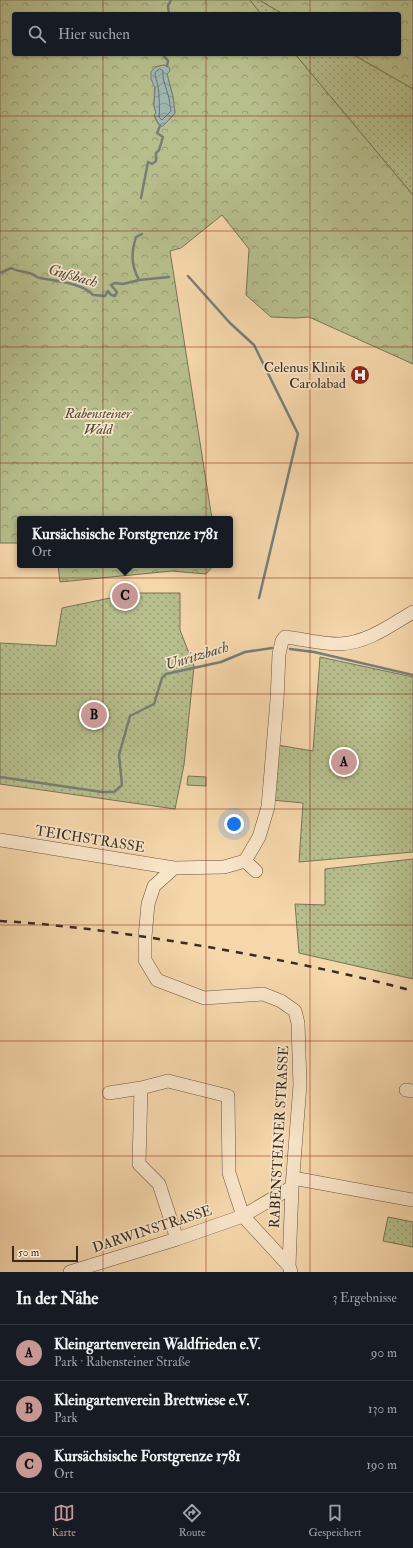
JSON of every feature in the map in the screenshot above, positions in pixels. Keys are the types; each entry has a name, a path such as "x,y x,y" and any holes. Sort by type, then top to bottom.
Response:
{"street":[{"path":"174,868 224,867 245,861 259,837 268,806 277,700 279,654 282,641 285,637 340,644 351,642 373,636 413,612"},
{"name":"TEICHSTRASSE","path":"0,840 174,868"},
{"path":"245,861 256,871"},
{"name":"RABENSTEINER STRASSE","path":"174,868 154,886 148,904 145,937 145,960 157,980 204,998 264,994 281,1000 295,1011 298,1023 300,1085 293,1182 290,1269"},
{"path":"109,1093 141,1088 168,1081 228,1096 230,1173 243,1216 290,1269"},
{"path":"141,1088 139,1164 159,1184 176,1239"},
{"path":"293,1182 413,1200"},
{"name":"DARWINSTRASSE","path":"70,1272 176,1239 243,1216 293,1182"}],"green space":[{"name":"Rabensteiner Wald","path":"0,0 250,0 259,12 12,12 12,56 297,56 413,195 413,364 309,317 271,317 246,295 249,249 222,215 181,248 170,251 212,516 17,516 17,543 0,543","holes":["164,65 168,67 170,71 167,74 173,97 175,113 167,122 158,124 154,115 156,113 154,106 155,67"]},
{"path":"250,0 259,0 280,12 259,12"},
{"path":"259,0 413,0 413,89 355,56 401,56 401,12 280,12"},
{"path":"297,56 355,56 413,89 413,195"},
{"path":"58,568 211,568 206,574 172,571 60,582"},
{"path":"134,593 180,593 180,630 194,666 184,765 175,809 0,784 0,643 56,646 62,608"},
{"path":"320,657 413,677 413,852 299,862 303,803 272,800 277,745 313,751"},
{"path":"188,776 206,777 206,786 187,785"},
{"path":"413,859 413,979 299,953 295,904 325,905 325,869"},
{"path":"388,1217 413,1222 413,1247 383,1241"}],"water":[{"path":"164,65 169,67 170,71 167,74 173,97 175,113 163,126 160,126 154,115 156,113 154,106 155,88 151,79 151,72 155,67"}],"waterway":[{"path":"169,12 168,6 171,0"},
{"path":"164,56 168,61 167,66"},
{"path":"141,198 148,162 152,164 156,161 156,153 159,150 163,137 157,133 160,126"},
{"path":"139,280 133,264 133,248 136,237 142,234"},
{"name":"Gußbach","path":"0,273 11,268 33,274 39,278 76,285 93,295 105,296 108,291 111,295 115,296 117,292 111,285 115,283 123,284 139,280 169,277"},
{"path":"188,276 230,323 254,345 298,434 259,598"},
{"name":"Unritzbach","path":"0,777 102,792 114,792 122,785 119,755 130,716 154,704 162,678 166,674 221,662 245,652 272,648"},
{"name":"Unritzbach","path":"290,649 314,652 413,675"}],"railway":[{"path":"0,921 54,925 161,939 314,967 413,991"}],"place":[{"name":"Celenus Klinik Carolabad","path":"360,375"},
{"name":"Kursächsische Forstgrenze 1781","path":"125,596"},
{"name":"Kleingartenverein Brettwiese e.V.","path":"94,715"},
{"name":"Kleingartenverein Waldfrieden e.V.","path":"344,762"}]}
